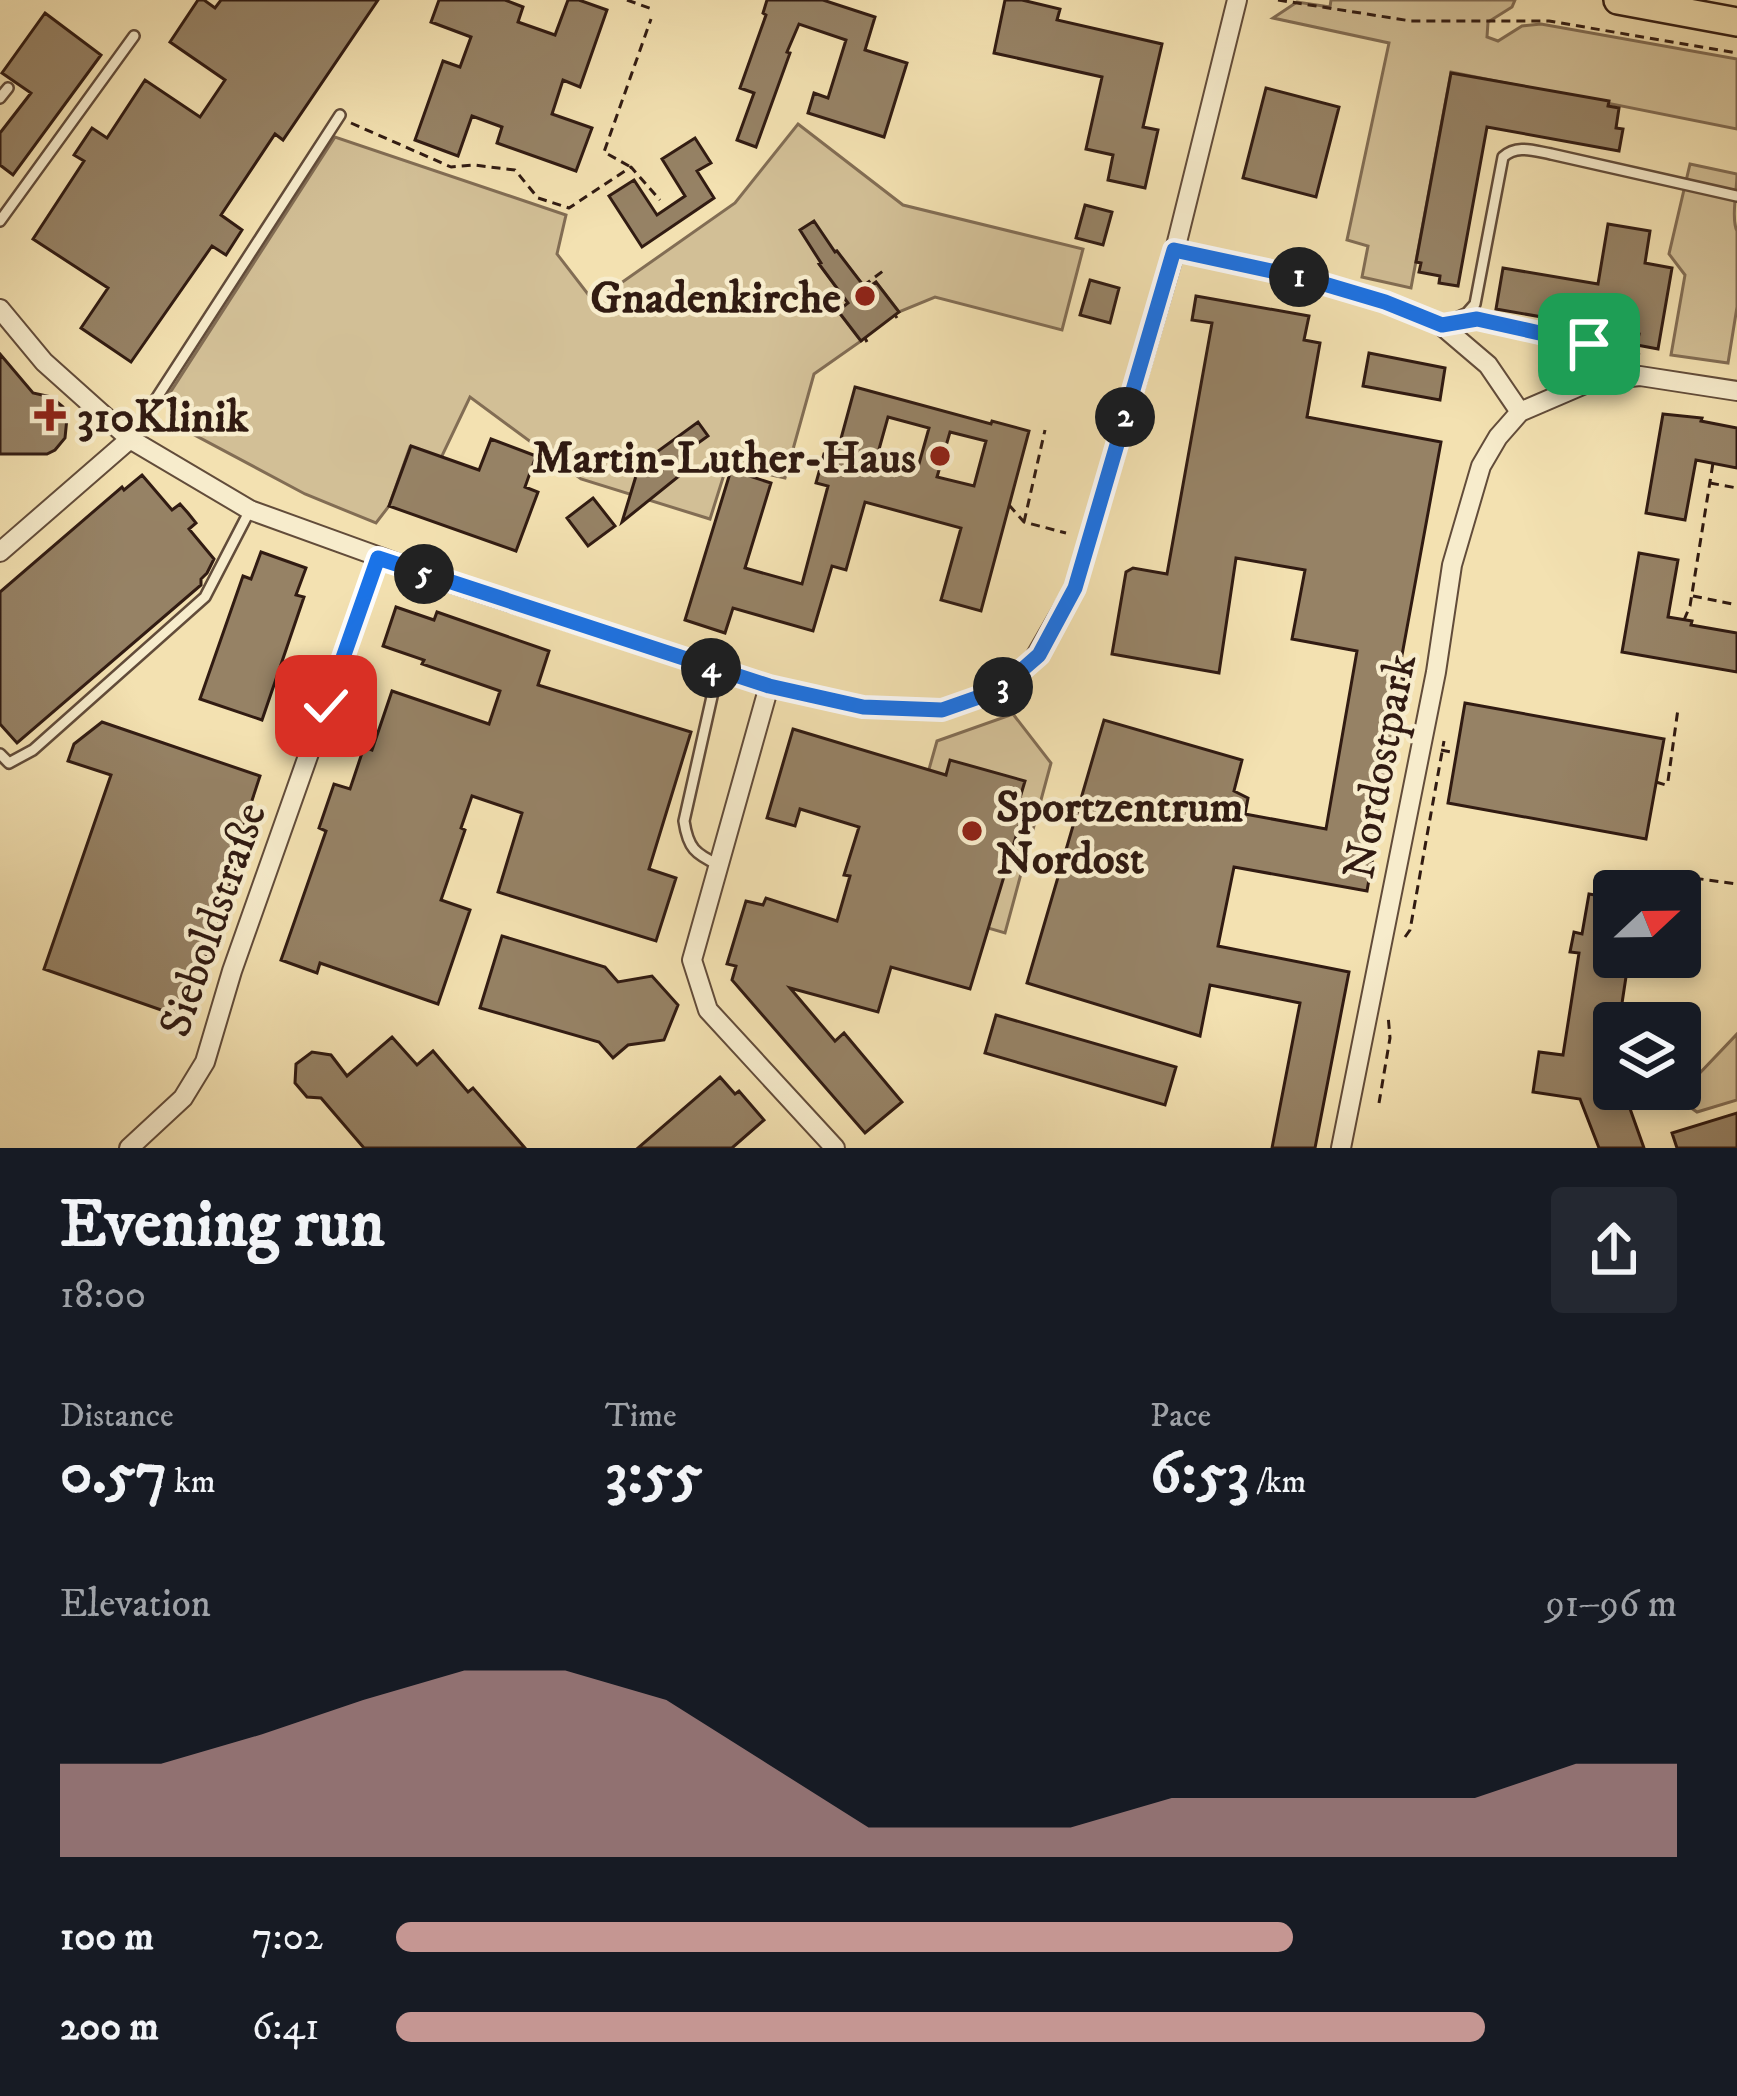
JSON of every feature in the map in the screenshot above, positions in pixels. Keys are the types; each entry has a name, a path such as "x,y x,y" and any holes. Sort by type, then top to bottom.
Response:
{"main road":[{"path":"1618,0 1737,22"}],"street":[{"path":"0,310 44,362 130,439 250,510 378,558 769,686 863,707 942,710 999,690 1039,655 1075,588 1174,250 1238,0"},
{"path":"1174,250 1304,278 1442,325 1487,365 1520,412"},
{"name":"Nordostpark","path":"1341,1148 1409,814 1452,565 1481,466 1520,412 1592,381 1640,376 1736,386"},
{"path":"0,552 130,439"},
{"name":"Sieboldstraße","path":"129,1148 183,1098 205,1062 232,971 378,558"},
{"path":"769,686 692,960 708,1010 835,1148"}],"lane":[{"path":"0,220 134,36"},
{"path":"0,98 8,88"},
{"path":"130,439 340,115"},
{"path":"1442,325 1467,313 1474,304 1503,157 1509,151 1521,148 1737,196"},
{"path":"0,754 9,763 33,750 206,597 250,510"},
{"path":"718,670 684,821 687,841 699,856 718,865"}],"path":[{"path":"627,0 655,10"},
{"path":"1279,0 1412,21 1549,21 1737,53"},
{"path":"651,19 604,152 631,167 660,200"},
{"path":"340,115 354,126 451,166 515,170 538,198 569,208 631,167"},
{"path":"863,286 883,271"},
{"path":"1442,325 1477,319 1651,357"},
{"path":"1589,344 1592,381"},
{"path":"1024,522 1046,430"},
{"path":"1684,620 1713,463"},
{"path":"1708,483 1737,488"},
{"path":"1010,505 1024,522 1066,533"},
{"path":"1691,596 1737,605"},
{"path":"1656,782 1668,782 1678,710"},
{"path":"1402,941 1410,929 1426,839"},
{"path":"1701,879 1737,884"},
{"path":"1379,1103 1390,1038 1388,1008"}],"shaded area":[{"path":"1331,0 1515,0 1488,22 1487,37 1498,41 1522,26 1541,24 1737,59 1737,129 1451,72 1411,288 1362,277 1368,246 1347,240 1389,43 1273,18 1297,2 1330,7"},
{"path":"798,124 903,205 1083,249 1062,330 935,297 899,312 876,282 866,289 836,251 820,265 848,303 838,311 861,341 814,374 785,478 727,465 710,519 581,479 470,397 441,458 410,447 389,506 376,523 305,494 174,424 181,410 166,399 335,137 566,215 557,254 594,302 735,203"},
{"path":"1690,164 1737,174 1737,307 1728,363 1671,355 1685,275 1669,254"},
{"name":"Sportzentrum Nordost","path":"1013,714 1051,763 1005,933 892,900 937,741"},
{"path":"1737,1034 1737,1100 1697,1112 1701,1110 1701,1072"}],"building":[{"path":"198,0 215,8 221,0 378,0 283,140 275,134 221,215 242,230 226,255 212,246 131,362 81,328 108,288 33,239 84,161 74,155 92,128 107,138 145,80 200,117 225,80 170,42"},
{"path":"439,0 505,0 523,7 518,22 555,35 568,0 607,10 580,87 563,80 552,114 592,128 576,171 497,143 502,127 472,116 458,156 415,140 443,61 460,67 471,37 431,22"},
{"path":"767,0 823,0 875,17 865,50 907,63 884,137 808,113 814,93 828,98 846,40 799,24 756,147 737,140 754,93 740,88"},
{"path":"1005,0 1060,9 1057,20 1162,44 1143,127 1158,130 1145,188 1108,180 1113,155 1086,149 1102,77 994,53"},
{"path":"45,13 101,55 13,175 0,165 0,133 31,93 2,73"},
{"path":"1451,73 1609,101 1608,106 1619,108 1616,128 1623,129 1619,151 1487,127 1458,286 1419,272 1421,263 1416,262"},
{"path":"1266,88 1339,107 1316,197 1243,178"},
{"path":"695,138 711,163 697,171 714,198 642,247 609,196 634,180 657,215 685,196 662,159"},
{"path":"1085,205 1112,212 1103,245 1076,238"},
{"name":"Gnadenkirche","path":"814,221 866,289 876,282 899,312 861,341 838,311 848,303 800,230"},
{"path":"1608,224 1650,231 1645,263 1672,268 1658,349 1637,345 1639,334 1496,309 1503,268 1598,284"},
{"path":"1090,280 1119,288 1110,323 1080,315"},
{"path":"1196,296 1309,316 1304,340 1320,343 1307,417 1441,442 1398,677 1404,678 1367,891 1234,867 1218,946 1349,972 1315,1148 1272,1148 1300,1003 1210,985 1200,1036 1027,983 1104,720 1242,760 1234,791 1248,798 1245,814 1326,829 1357,651 1292,639 1305,570 1236,558 1219,673 1112,654 1126,572 1133,568 1167,574 1212,323 1192,320"},
{"path":"1369,353 1445,368 1440,400 1363,386"},
{"path":"0,354 33,393 51,397 63,407 65,438 55,450 0,454"},
{"path":"855,387 1029,431 981,611 941,600 961,528 865,502 846,570 832,566 813,631 733,608 725,633 685,620 731,470 771,483 745,568 802,584 828,486 816,483 824,454 836,457","holes":["888,417 929,428 917,471 876,460","950,432 986,441 974,486 937,477"]},
{"path":"1663,414 1737,428 1737,468 1696,460 1685,520 1646,513"},
{"path":"698,422 708,436 680,456 689,468 622,522 636,476 632,470"},
{"path":"491,439 536,456 525,487 538,492 516,551 389,506 411,446 479,470"},
{"path":"142,475 172,510 180,504 188,513 196,523 189,529 214,559 201,585 17,743 0,724 0,592"},
{"path":"593,498 615,526 588,546 567,518"},
{"path":"261,552 306,568 296,595 304,597 262,720 200,699 243,576 251,579"},
{"path":"1639,553 1678,560 1668,617 1737,633 1737,672 1622,652"},
{"path":"396,607 434,620 437,612 549,651 538,685 691,732 649,869 676,878 656,941 498,892 522,813 472,796 441,900 470,910 438,1004 320,963 317,973 281,960 326,831 319,828 334,784 350,789 364,747 372,750 392,691 489,724 500,691 383,646"},
{"path":"1465,703 1664,739 1646,839 1448,803"},
{"path":"102,722 260,776 239,840 245,842 184,1018 44,969 111,775 68,761 74,744"},
{"path":"793,729 946,775 950,760 1025,781 1014,818 1021,820 970,989 891,967 878,1012 790,988 835,1041 844,1033 902,1102 865,1133 732,980 736,966 727,964 746,901 763,905 766,898 837,921 850,876 844,875 859,827 800,809 795,826 767,818"},
{"path":"1589,894 1593,895 1593,978 1626,978 1622,1002 1593,1002 1593,1110 1630,1110 1644,1148 1599,1148 1580,1099 1533,1092 1539,1052 1563,1055 1579,953 1570,952 1574,932 1582,934"},
{"path":"502,936 605,967 618,982 652,976 678,1005 664,1040 628,1045 613,1058 599,1042 480,1008"},
{"path":"996,1015 1176,1067 1165,1105 985,1053"},
{"path":"392,1037 417,1065 433,1051 525,1148 364,1148 321,1098 307,1097 295,1083 296,1064 312,1052 331,1055 347,1076"},
{"path":"720,1077 764,1120 732,1148 638,1148"},
{"path":"1737,1113 1737,1148 1677,1148 1672,1133"}],"place":[{"name":"Gnadenkirche","path":"865,296"},
{"name":"310Klinik","path":"50,415"},
{"name":"Martin-Luther-Haus","path":"940,456"},
{"name":"Sportzentrum Nordost","path":"972,831"}],"route":[{"path":"326,706 378,558 769,686 863,707 942,710 999,690 1039,655 1075,588 1174,250 1304,278 1442,325 1477,319 1589,344"}]}
